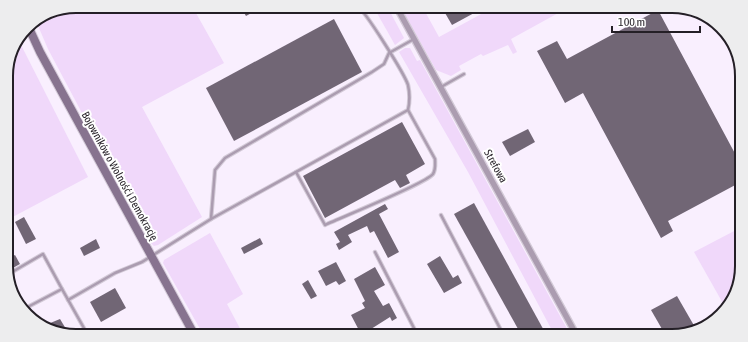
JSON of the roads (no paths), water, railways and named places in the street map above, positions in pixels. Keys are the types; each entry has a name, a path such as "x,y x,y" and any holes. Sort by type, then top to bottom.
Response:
{"main road":[{"name":"Bojowników o Wolność i Demokrację","path":"31,33 40,52 191,329"}],"street":[{"name":"Strefowa","path":"400,13 573,329"}],"lane":[{"path":"68,300 115,273 142,262 211,219 408,110 411,101 408,84 369,19 363,13"},
{"path":"211,219 215,170 225,158 372,72 384,64 389,53 414,38"},
{"path":"441,87 464,74"},
{"path":"296,172 325,225 400,192 432,175 436,168 435,159 408,110"},
{"path":"441,215 500,329"},
{"path":"375,252 414,329"},
{"path":"14,271 43,254 84,329"},
{"path":"29,307 62,289"}]}
